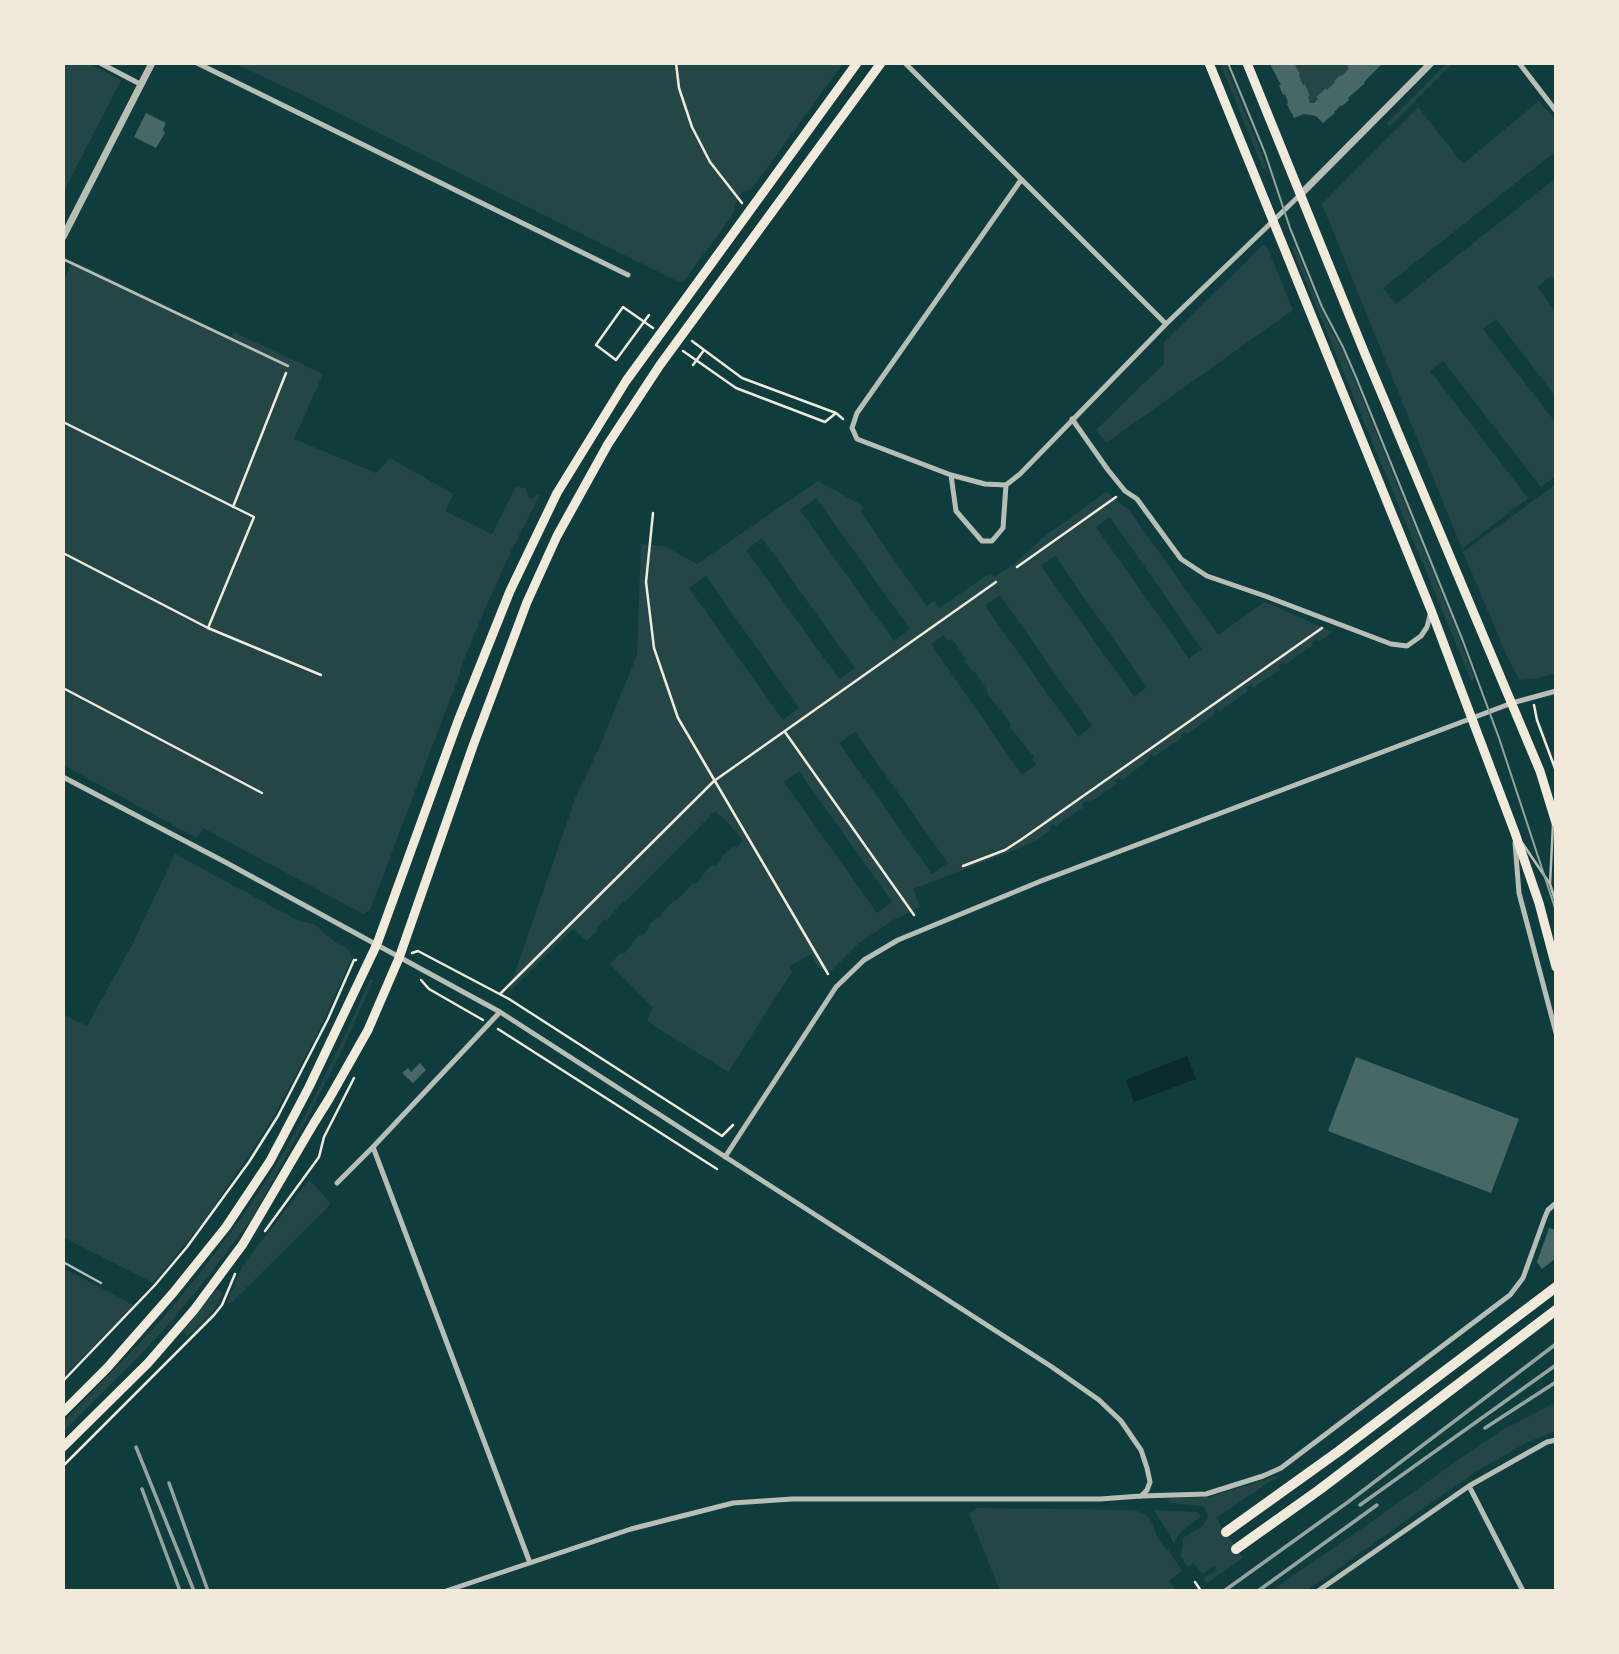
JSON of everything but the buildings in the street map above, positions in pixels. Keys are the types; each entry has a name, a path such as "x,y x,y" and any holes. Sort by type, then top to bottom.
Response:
{"highway":[{"path":"1226,1532 1383,1419 1556,1287"},
{"path":"1236,1549 1556,1310"}],"main road":[{"path":"63,1412 107,1368 173,1293 226,1227 270,1161 309,1087 377,944 458,721 510,590 557,493 625,381 857,63"},
{"path":"63,1447 148,1363 194,1310 243,1244 329,1099 368,1030 399,958 473,746 527,602 556,536 620,425 660,365 881,63"},
{"path":"1209,63 1431,610 1515,833 1539,903 1556,967"},
{"path":"1247,63 1540,771 1555,818"}],"street":[{"path":"100,63 140,84"},
{"path":"63,237 152,63"},
{"path":"197,63 628,275"},
{"path":"905,63 1166,324"},
{"path":"1021,180 857,413 852,428 857,439 951,475 985,484 1006,485 1430,63"},
{"path":"1519,63 1556,111"},
{"path":"1072,419 1125,491 1137,499 1181,559 1207,576 1391,644 1407,646 1421,636 1427,627 1431,610"},
{"path":"951,475 956,510 982,541 992,541 1003,528 1006,485"},
{"path":"725,1157 836,987 864,960 898,940 1041,881 1512,703 1556,691"},
{"path":"63,777 500,1012 1052,1367 1099,1400 1121,1420 1141,1450 1147,1468 1150,1482 1141,1496"},
{"path":"1515,833 1519,893 1556,1033"},
{"path":"337,1183 500,1012"},
{"path":"373,1147 530,1563"},
{"path":"446,1591 631,1529 733,1503 792,1499 1093,1500 1206,1494 1263,1476 1281,1468 1510,1295 1523,1278 1548,1210 1556,1203"},
{"path":"1318,1591 1469,1486 1546,1442 1556,1440"},
{"path":"1469,1486 1523,1591"}],"lane":[{"path":"63,259 288,366"},
{"path":"1550,884 1555,818"},
{"path":"1515,833 1550,884 1556,903"},
{"path":"63,1262 101,1283"}],"path":[{"path":"676,63 679,88 692,127 710,162 743,204"},
{"path":"623,307 596,345 616,360 649,315"},
{"path":"691,341 742,378 836,413 843,419"},
{"path":"693,365 704,350"},
{"path":"233,507 288,366"},
{"path":"719,377 736,388 825,422 836,413"},
{"path":"63,422 254,517 208,628"},
{"path":"1017,567 1116,497"},
{"path":"653,513 646,582 654,648 678,719 828,974"},
{"path":"63,553 208,628 321,675"},
{"path":"499,994 714,781 996,582"},
{"path":"963,866 1005,850 1022,839 1325,626"},
{"path":"63,688 262,793"},
{"path":"1534,707 1556,771"},
{"path":"785,731 914,915"},
{"path":"410,954 418,951 499,994 722,1136 727,1130"},
{"path":"63,1381 155,1285 224,1197 278,1116 328,1019 354,960 361,963"},
{"path":"419,979 429,989 490,1024 717,1169"},
{"path":"321,1152 323,1139"},
{"path":"1195,1582 1201,1591"}],"shaded area":[{"path":"63,63 87,63 121,80 63,193"},
{"path":"234,63 843,63 751,190 743,191 735,204 735,211 685,280 679,282"},
{"path":"1220,63 1225,63 1267,167 1263,169"},
{"path":"1294,63 1351,63 1347,67 1349,69 1339,75 1327,90 1325,88 1314,103 1310,103 1306,85 1303,85"},
{"path":"1447,63 1453,63 1390,126 1387,123"},
{"path":"1539,101 1556,120 1556,151 1383,288 1396,304 1556,178 1556,283 1551,276 1537,287 1556,313 1556,397 1496,319 1483,329 1556,423 1556,476 1541,487 1443,361 1430,371 1528,498 1462,549 1322,204 1418,107 1463,164"},
{"path":"1263,245 1267,247 1293,310 1106,443 1096,430 1164,364 1164,342"},
{"path":"1295,246 1320,308 1345,356 1456,629 1473,680 1292,248"},
{"path":"73,261 231,337 234,332 323,374 294,439 376,473 390,458 453,494 445,511 492,534 516,487 526,488 528,497 532,499 540,495 484,611 370,910 363,914 203,828 197,838 63,765 63,281"},
{"path":"818,481 863,506 861,512 926,606 934,601 939,608 989,574 995,576 1013,565 1041,539 1106,492 1129,510 1218,635 1265,602 1333,632 1319,642 1317,639 1312,642 1313,645 1286,664 1281,664 1281,669 1253,688 1251,685 1246,688 1248,691 1220,711 1218,709 1187,734 1185,732 1181,735 1182,738 1154,757 1152,754 1149,760 1122,780 1119,778 1115,781 1117,784 1089,803 1084,802 1084,807 1056,826 1053,824 1049,827 1051,830 1037,840 913,889 920,907 895,919 859,943 831,971 818,968 811,954 789,966 792,972 728,1072 647,1021 653,1008 610,964 621,953 624,954 674,900 695,884 713,864 715,866 721,857 743,841 715,811 606,921 604,920 587,941 573,929 508,993 575,799 637,655 641,544 666,547 697,564","holes":["816,498 910,629 894,641 800,510","1110,517 1202,649 1189,659 1096,527","762,538 855,668 839,679 746,550","1055,556 1147,687 1134,697 1041,566","706,576 799,708 783,720 689,588","1000,595 1092,726 1078,737 985,606","944,635 949,641 952,639 966,659 964,661 975,672 1011,724 1009,726 1034,757 1032,759 1036,765 1022,775 931,644","855,732 948,863 932,874 839,743","799,771 892,902 877,913 784,782"]},
{"path":"1556,484 1556,673 1520,680 1509,661 1463,552"},
{"path":"175,854 299,921 314,924 348,949 352,958 315,1039 272,1119 203,1222 153,1283 63,1237 63,1014 87,1026 132,945"},
{"path":"370,979 373,981 340,1054 250,1221 167,1326 63,1432 63,1422 157,1325 246,1211 306,1114"},
{"path":"1187,1056 1196,1079 1134,1102 1126,1080"},
{"path":"309,1180 330,1202 329,1206 230,1304 227,1302 243,1265"},
{"path":"63,1268 134,1305 63,1378"},
{"path":"217,1289 223,1293 217,1305 188,1337 182,1332"},
{"path":"1556,1402 1556,1431 1528,1442 1475,1472 1306,1591 1271,1591 1499,1432"},
{"path":"1280,1475 1216,1518 1243,1558 1207,1583 1204,1578 1217,1570 1214,1566 1202,1574 1194,1563 1187,1567 1181,1556 1184,1537 1203,1526 1208,1516 1202,1506 1171,1503 1169,1498 1209,1497"},
{"path":"976,1508 1133,1510 1143,1513 1150,1518 1157,1536 1182,1571 1169,1581 1176,1591 1000,1591 969,1514"},
{"path":"1154,1510 1197,1512 1201,1516 1180,1533 1175,1545"}],"tram line":[{"path":"1228,63 1265,153 1290,228 1322,307 1356,377 1463,641 1499,738 1556,911"}],"railway":[{"path":"1224,1591 1348,1502 1556,1344"},
{"path":"1360,1505 1556,1365"},
{"path":"1485,1428 1556,1382"},
{"path":"136,1447 194,1591"},
{"path":"169,1483 208,1591"},
{"path":"142,1489 180,1591"},
{"path":"1258,1591 1377,1505"}]}
